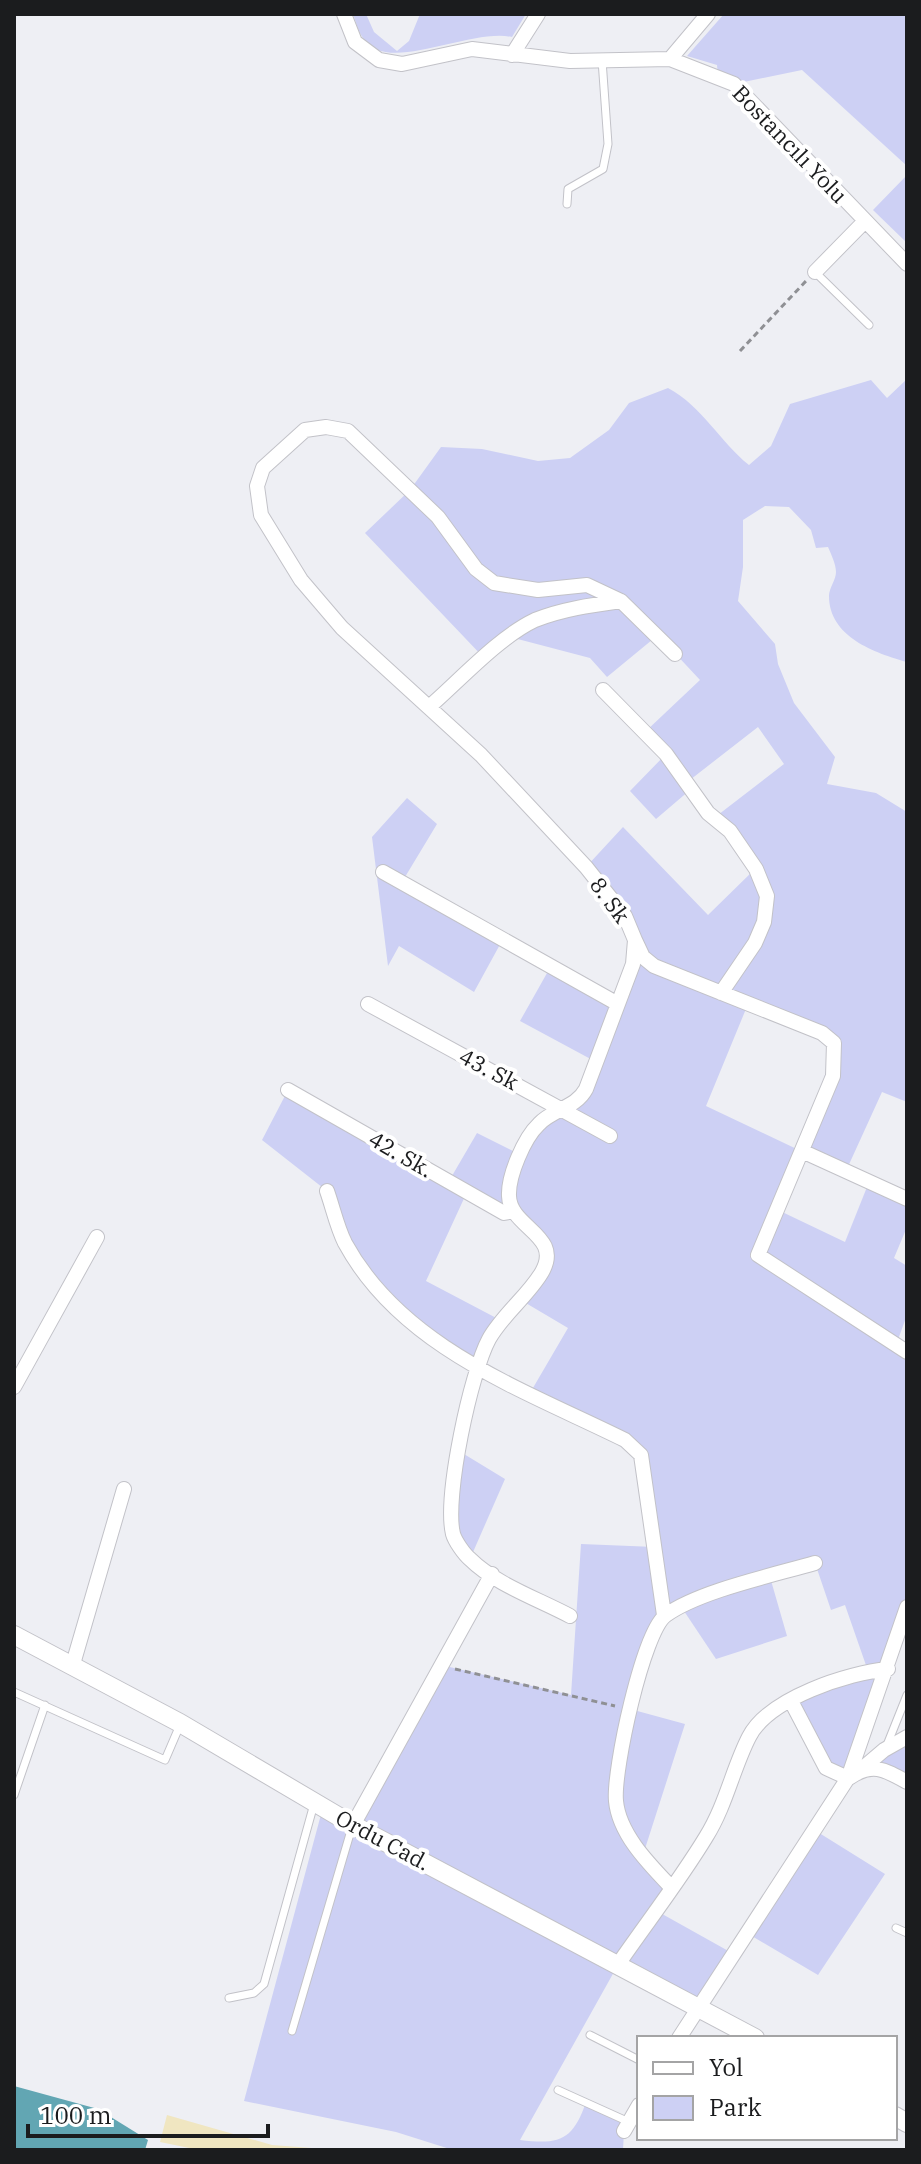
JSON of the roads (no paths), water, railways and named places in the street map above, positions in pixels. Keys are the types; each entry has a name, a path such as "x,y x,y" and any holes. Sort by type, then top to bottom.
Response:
{"main road":[{"name":"Ordu Cad.","path":"14,1635 180,1723 353,1825 619,1963 751,2036"}],"street":[{"name":"Bostancılı Yolu","path":"344,14 355,42 379,60 402,64 472,49 570,61 670,59 734,84 907,264"},
{"path":"512,55 538,14"},
{"path":"670,59 708,14"},
{"path":"815,272 865,221"},
{"name":"8. Sk","path":"514,1211 509,1194 521,1156 538,1124 581,1099 633,964 635,940 625,916 586,867 481,755 342,628 301,580 261,515 257,486 263,468 305,430 326,427 348,431 438,517 476,569 494,583 538,590 587,585 621,601"},
{"path":"429,707 510,637 533,621 559,612 621,601 675,654"},
{"path":"603,690 666,754 708,813 730,831 756,869 767,896 764,922 755,943 721,993"},
{"path":"383,872 618,1004"},
{"path":"635,940 643,957 654,966 822,1033 834,1043 833,1076 804,1152 758,1255 907,1352"},
{"name":"43. Sk","path":"368,1004 610,1136"},
{"name":"42. Sk.","path":"288,1090 504,1213 514,1211"},
{"path":"804,1152 907,1199"},
{"path":"327,1191 344,1241 399,1314 441,1346 625,1440 641,1455 664,1615"},
{"path":"514,1211 542,1239 548,1256 542,1272 490,1336 479,1368 464,1425 451,1508 453,1536 470,1559 570,1616"},
{"path":"14,1387 97,1237"},
{"path":"73,1664 124,1489"},
{"path":"671,1887 626,1831 616,1801 622,1740 653,1632 664,1615 700,1599 815,1563"},
{"path":"353,1825 492,1574"},
{"path":"680,2036 848,1778 907,1607"},
{"path":"619,1963 706,1837 734,1782 750,1735 774,1708 838,1680 888,1669"},
{"path":"791,1701 826,1768 848,1778"},
{"path":"848,1778 884,1750 907,1737"},
{"path":"864,1767 883,1768 907,1782"},
{"path":"626,2126 637,2108"}],"lane":[{"path":"567,204 568,189 603,169 608,144 602,59"},
{"path":"815,272 869,325"},
{"path":"14,1692 165,1760 180,1723"},
{"path":"884,1750 907,1695"},
{"path":"14,1795 45,1705"},
{"path":"229,1998 254,1993 264,1984 315,1802"},
{"path":"292,2031 353,1825"},
{"path":"896,1928 907,1933"},
{"path":"590,2035 637,2059"},
{"path":"558,2090 626,2126"}]}
